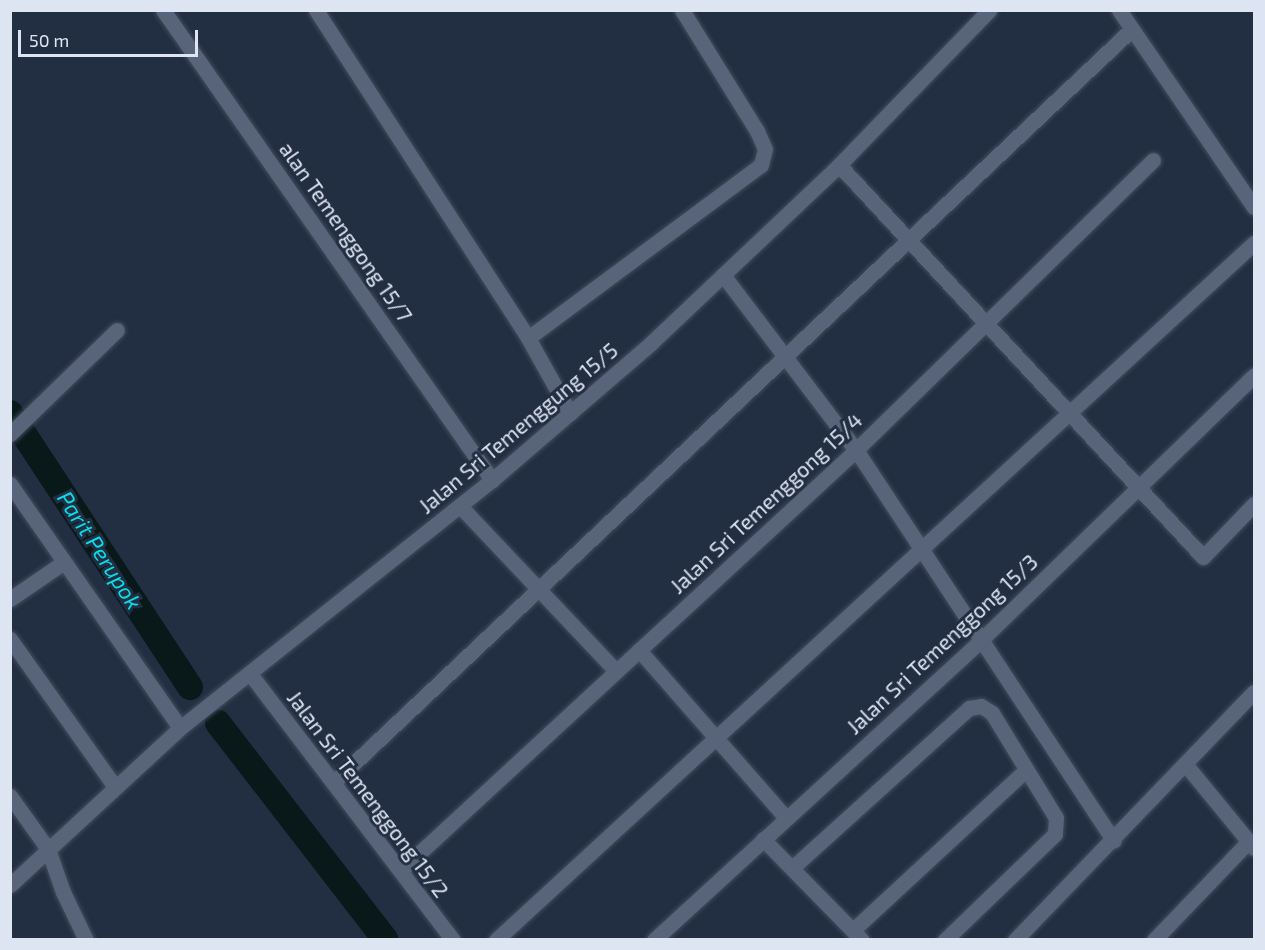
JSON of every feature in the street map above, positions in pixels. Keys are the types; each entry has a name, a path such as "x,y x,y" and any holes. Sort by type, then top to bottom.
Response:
{"street":[{"name":"alan Temenggong 15/7","path":"163,10 492,480"},
{"path":"316,10 528,338 570,413"},
{"path":"528,338 762,165 765,149 758,130 682,10"},
{"name":"Jalan Sri Temenggung 15/5","path":"10,885 180,728 251,675 492,480 570,413 723,275 839,165 989,10"},
{"path":"1119,10 1254,207"},
{"path":"334,782 1132,29"},
{"name":"Jalan Sri Temenggong 15/4","path":"401,870 856,450 1153,160"},
{"path":"839,165 1139,485 1203,557 1254,504"},
{"path":"496,939 1254,243"},
{"path":"723,275 856,450 1113,841"},
{"path":"11,434 117,330"},
{"name":"Jalan Sri Temenggong 15/3","path":"654,939 981,640 1254,375"},
{"path":"10,484 180,728"},
{"path":"459,506 616,672"},
{"path":"10,599 64,562"},
{"path":"10,639 115,787"},
{"path":"639,650 786,818"},
{"name":"Jalan Sri Temenggong 15/2","path":"251,675 453,939"},
{"path":"1015,939 1113,841 1254,692"},
{"path":"792,868 969,708 981,706 992,713 1056,818 1055,834 945,939"},
{"path":"1154,939 1252,845 1186,765"},
{"path":"763,839 857,935 1026,770"},
{"path":"10,796 48,849 63,892 86,939"}],"waterway":[{"name":"Parit Perupok","path":"10,413 190,687"},
{"name":"Parit Perupok","path":"218,723 386,940"}]}
